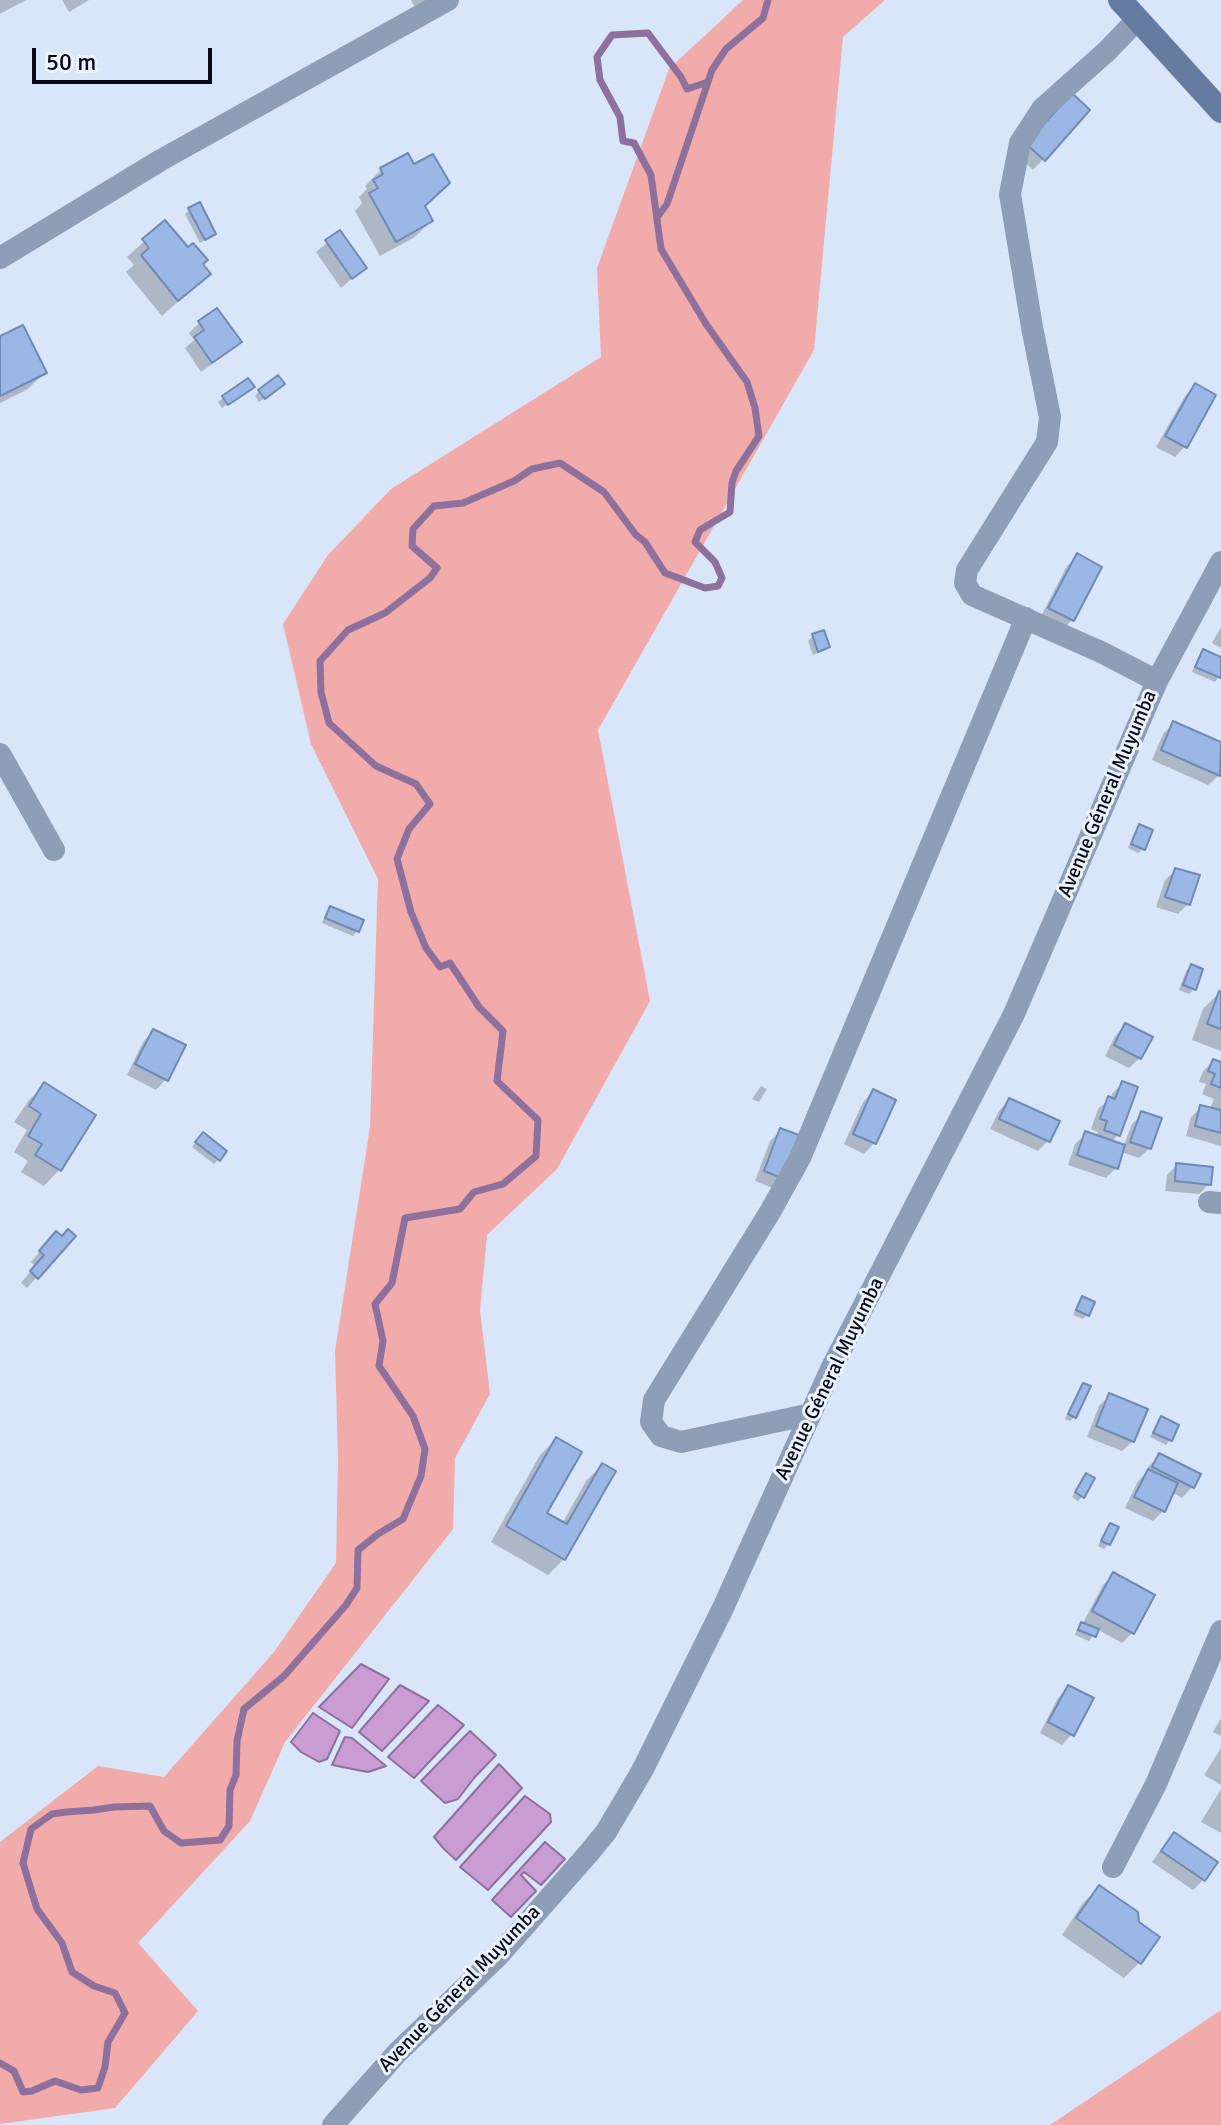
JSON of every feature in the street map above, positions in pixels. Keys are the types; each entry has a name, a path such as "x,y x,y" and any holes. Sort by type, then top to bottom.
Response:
{"street":[{"path":"0,258 161,160 448,0"},
{"path":"1120,0 1221,111"},
{"path":"1138,19 1042,109 1020,143 1010,194 1050,417 1047,442 967,570 965,583 972,595 1101,652 1157,681"},
{"name":"Avenue Géneral Muyumba","path":"333,2125 398,2052 498,1956 606,1832 642,1771 723,1608 838,1356 1014,1014 1157,681 1221,562"},
{"path":"811,1414 681,1442 661,1436 651,1422 654,1400 800,1158 1026,618"},
{"path":"0,754 54,850"},
{"path":"1113,1867 1156,1784 1221,1631"}],"shaded area":[{"path":"743,0 885,0 843,37 814,350 598,730 650,1001 557,1169 487,1235 480,1310 490,1394 455,1458 453,1529 285,1742 250,1821 138,1943 198,2011 115,2108 0,2124 0,1842 98,1766 164,1777 274,1652 336,1563 338,1459 335,1351 370,1127 378,879 311,744 283,624 328,555 391,489 601,357 597,268 669,69"},
{"path":"361,1664 389,1679 352,1728 319,1707"},
{"path":"400,1685 429,1701 382,1751 359,1732"},
{"path":"438,1705 464,1725 414,1778 388,1757"},
{"path":"313,1713 340,1731 327,1759 319,1762 291,1742"},
{"path":"470,1731 496,1755 458,1799 445,1803 421,1781"},
{"path":"345,1737 352,1738 386,1766 368,1772 332,1765"},
{"path":"499,1764 522,1788 456,1860 434,1837"},
{"path":"525,1796 550,1814 551,1822 488,1890 460,1867"},
{"path":"545,1842 565,1859 541,1885 524,1872 521,1875 536,1891 511,1917 492,1900"},
{"path":"1221,2010 1221,2125 1050,2125"}],"building":[{"path":"1072,93 1090,110 1045,161 1026,144"},
{"path":"408,153 414,164 433,154 450,183 425,206 433,221 396,242 369,193 378,188 373,180 383,174 380,168"},
{"path":"200,202 216,234 205,240 188,208"},
{"path":"165,220 188,247 193,243 208,260 203,264 211,274 178,301 141,255 149,248 142,239"},
{"path":"340,230 367,268 352,279 325,240"},
{"path":"217,308 242,342 212,363 194,337 204,330 198,321"},
{"path":"23,325 47,373 0,396 0,336"},
{"path":"278,375 285,384 265,399 258,390"},
{"path":"248,378 255,387 228,405 222,396"},
{"path":"1195,383 1216,395 1187,448 1165,436"},
{"path":"1077,553 1102,567 1074,621 1048,608"},
{"path":"824,630 830,647 818,652 812,634"},
{"path":"1203,649 1221,657 1221,678 1195,667"},
{"path":"1173,721 1221,742 1220,776 1161,750"},
{"path":"1139,824 1153,830 1145,850 1131,844"},
{"path":"1175,868 1200,875 1190,905 1165,897"},
{"path":"330,906 364,920 359,932 325,918"},
{"path":"1191,964 1203,969 1196,990 1183,985"},
{"path":"1221,992 1221,1029 1207,1024"},
{"path":"1125,1023 1153,1037 1141,1059 1114,1045"},
{"path":"153,1029 186,1045 168,1081 135,1064"},
{"path":"1213,1059 1221,1062 1221,1088 1211,1084 1215,1074 1208,1071"},
{"path":"1122,1081 1138,1087 1120,1136 1104,1130 1107,1121 1100,1119 1108,1096 1115,1099"},
{"path":"44,1082 96,1115 61,1171 35,1155 42,1144 28,1136 41,1114 29,1106"},
{"path":"873,1089 896,1100 876,1144 853,1134"},
{"path":"1009,1098 1060,1121 1050,1142 999,1119"},
{"path":"1200,1105 1221,1110 1221,1133 1195,1126"},
{"path":"1141,1111 1162,1118 1151,1149 1130,1142"},
{"path":"780,1128 804,1137 787,1180 764,1171"},
{"path":"1085,1131 1125,1145 1118,1169 1077,1155"},
{"path":"203,1132 227,1151 220,1161 195,1142"},
{"path":"1176,1163 1213,1167 1211,1185 1175,1181"},
{"path":"68,1229 76,1236 38,1279 30,1271 44,1255 39,1251 56,1231 62,1236"},
{"path":"1082,1296 1095,1302 1089,1316 1076,1310"},
{"path":"1083,1383 1091,1386 1076,1418 1068,1414"},
{"path":"1109,1393 1148,1409 1134,1442 1096,1426"},
{"path":"1161,1416 1179,1425 1172,1441 1153,1433"},
{"path":"556,1437 582,1452 547,1513 567,1524 602,1463 616,1471 565,1560 506,1526"},
{"path":"1159,1453 1201,1474 1194,1488 1152,1467"},
{"path":"1148,1469 1178,1483 1165,1512 1134,1497"},
{"path":"1086,1473 1095,1478 1084,1498 1075,1492"},
{"path":"1110,1523 1119,1527 1110,1545 1101,1541"},
{"path":"1113,1572 1155,1595 1134,1634 1092,1611"},
{"path":"1081,1622 1099,1629 1096,1637 1078,1630"},
{"path":"1068,1685 1094,1698 1074,1736 1048,1722"},
{"path":"1174,1832 1218,1862 1205,1881 1161,1851"},
{"path":"1099,1885 1138,1912 1139,1922 1160,1937 1141,1964 1076,1918"}],"waterway":[{"path":"0,2063 14,2071 23,2092 55,2081 81,2090 98,2088 108,2042 125,2013 115,1993 94,1986 72,1972 62,1943 37,1909 23,1863 31,1829 52,1814 150,1806 164,1831 181,1843 220,1840 229,1826 230,1790 236,1775 237,1741 244,1709 284,1676 346,1605 357,1588 358,1550 403,1519 421,1476 425,1449 413,1416 379,1366 383,1341 375,1304 392,1283 405,1218 460,1209 474,1192 503,1184 536,1156 538,1120 497,1081 503,1031 479,1007 450,963 440,967 426,948 411,912 397,859 409,829 430,804 416,784 376,766 329,723 321,692 320,661 348,630 385,613 430,578 437,568 412,546 413,529 434,506 463,503 514,481 532,469 560,463 604,492 636,535 645,542 665,573 705,588 718,586 722,578 715,562 695,542 700,530 730,512 736,471 759,436 755,408 747,382 706,324 661,249 651,175 634,143 623,141 620,117 600,80 597,57 612,35 648,33 687,89 708,82 726,49 763,18 768,0"},
{"path":"658,216 667,204 708,82"}]}
